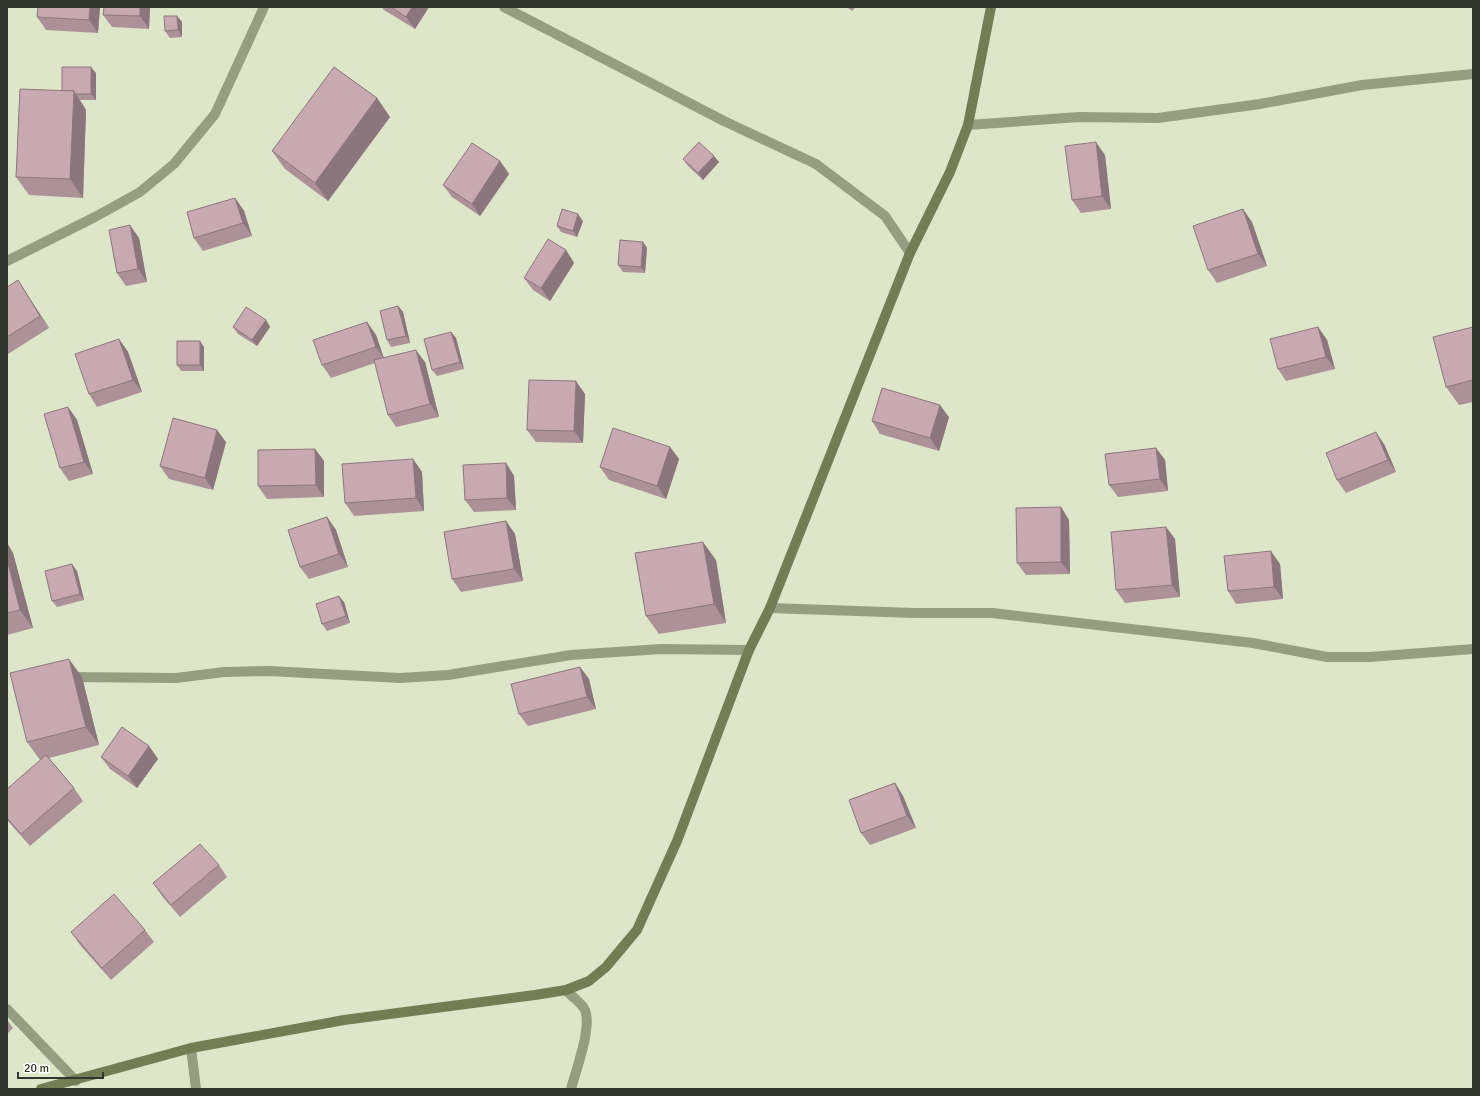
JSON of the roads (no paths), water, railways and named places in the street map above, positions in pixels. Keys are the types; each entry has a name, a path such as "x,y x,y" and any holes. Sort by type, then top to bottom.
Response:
{"street":[{"path":"7,262 140,192 174,164 215,114 264,7"},
{"path":"504,7 724,121 816,164 884,216 910,253"},
{"path":"41,1089 192,1048 344,1020 536,996 566,990 589,981 606,967 637,930 677,841 750,650 770,608 910,253 950,172 968,125 991,7"},
{"path":"968,125 1079,117 1158,118 1260,104 1362,85 1473,74"},
{"path":"770,608 914,613 992,613 1253,643 1327,657 1370,657 1473,649"},
{"path":"60,676 176,678 224,672 269,671 400,678 448,675 571,655 661,649 750,650"},
{"path":"566,990 584,1009 586,1017 584,1044 571,1089"},
{"path":"7,1009 76,1080"},
{"path":"192,1048 196,1089"}]}
